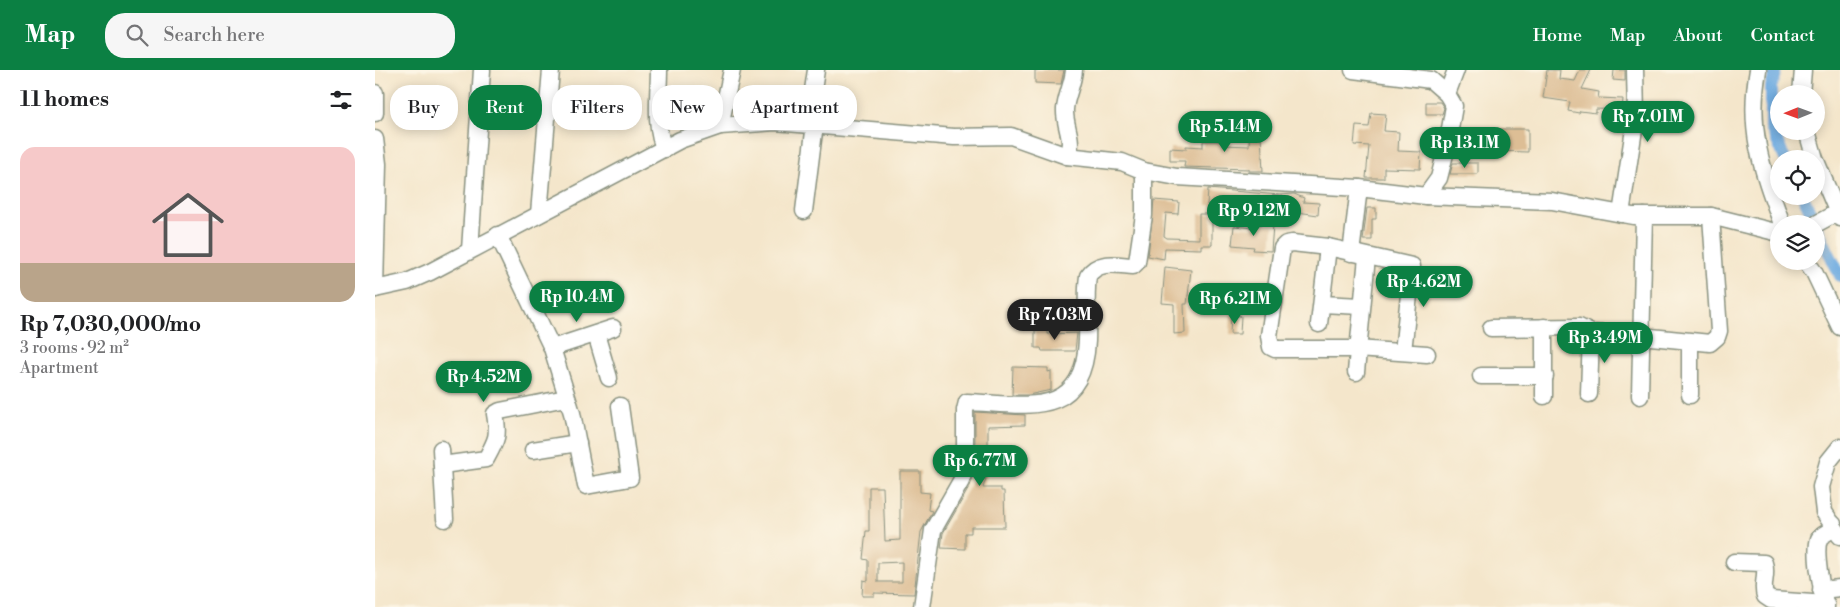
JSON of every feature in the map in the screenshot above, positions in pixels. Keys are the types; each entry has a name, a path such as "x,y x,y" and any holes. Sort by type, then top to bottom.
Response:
{"street":[{"path":"470,250 482,70"},
{"path":"539,214 551,70"},
{"path":"659,70 659,128 661,142 665,149"},
{"path":"723,111 731,70"},
{"path":"815,85 816,70"},
{"path":"1067,156 1071,139 1065,124 1065,107 1073,85 1074,70"},
{"path":"1447,94 1456,70"},
{"path":"1621,214 1636,116 1635,70"},
{"path":"1758,70 1754,90 1753,115 1758,157 1779,215"},
{"path":"1802,85 1803,70"},
{"path":"1363,71 1431,80 1447,94 1454,106 1439,178 1425,196"},
{"path":"375,93 375,113"},
{"path":"857,128 954,137 1011,136 1067,156 1122,162 1144,171 1177,177 1359,188 1425,196 1552,201 1621,214 1711,216 1770,231"},
{"path":"375,139 378,164 375,289 407,282 680,140 709,130"},
{"path":"803,211 810,130"},
{"path":"922,607 933,530 961,481 965,468 965,410 967,402 1027,406 1062,398 1076,383 1087,349 1088,276 1093,269 1103,264 1133,266 1137,262 1144,215 1144,171"},
{"path":"1356,372 1361,306 1359,188"},
{"path":"1825,201 1829,219"},
{"path":"1640,396 1644,216"},
{"path":"1491,328 1579,327 1591,333 1710,343 1717,337 1719,331 1711,216"},
{"path":"498,235 552,348 572,413 586,486 630,478 620,406"},
{"path":"1403,352 1411,266 1328,247 1290,243 1282,248 1270,343 1275,349 1357,349 1427,354"},
{"path":"1319,324 1328,247"},
{"path":"1812,270 1840,327"},
{"path":"1322,304 1361,306"},
{"path":"1544,327 1545,396"},
{"path":"552,348 613,328"},
{"path":"1589,394 1591,333"},
{"path":"596,334 609,378"},
{"path":"1689,342 1690,395"},
{"path":"1481,376 1545,376"},
{"path":"442,466 487,458 499,434 495,414 500,411 566,398"},
{"path":"533,450 578,443"},
{"path":"1836,530 1824,512 1821,486 1828,462 1840,447"},
{"path":"441,449 445,519"},
{"path":"1824,600 1819,543 1823,534 1832,529 1836,530"},
{"path":"1734,562 1764,563 1766,569 1763,589 1765,596 1771,600 1824,600 1840,588"}],"building":[{"path":"1035,70 1064,70 1061,84 1035,83"},
{"path":"1547,70 1560,70 1559,79 1575,81 1580,70 1591,70 1582,89 1599,92 1598,98 1623,99 1622,110 1596,109 1596,113 1580,111 1579,113 1568,111 1570,102 1543,98"},
{"path":"1614,70 1625,70 1625,81 1613,80"},
{"path":"1426,102 1440,102 1444,108 1442,114 1426,114"},
{"path":"1371,113 1386,114 1384,131 1399,132 1398,151 1421,152 1420,169 1384,168 1384,178 1366,178 1369,146 1354,145 1356,126 1369,127"},
{"path":"1250,119 1260,119 1263,171 1184,167 1185,161 1170,161 1170,148 1186,149 1186,146 1203,147 1203,141 1224,141 1224,145 1249,146"},
{"path":"1492,129 1528,129 1528,152 1492,151"},
{"path":"1453,163 1478,163 1478,174 1450,174"},
{"path":"1208,189 1280,195 1294,194 1304,198 1303,202 1319,203 1318,215 1277,209 1277,206 1243,203 1243,207 1207,205"},
{"path":"1154,200 1179,202 1178,214 1166,213 1164,236 1167,238 1199,239 1199,214 1212,214 1212,245 1201,245 1201,249 1165,248 1164,259 1148,256"},
{"path":"1367,208 1376,208 1376,219 1372,219 1372,240 1363,240"},
{"path":"1255,224 1273,225 1271,251 1253,250 1254,247 1232,245 1234,226 1255,228"},
{"path":"1165,267 1191,270 1187,304 1184,304 1185,333 1174,334 1174,304 1162,303"},
{"path":"1231,315 1241,316 1240,334 1230,334"},
{"path":"1035,330 1047,330 1047,334 1077,333 1075,351 1042,351 1041,348 1035,348"},
{"path":"1013,367 1048,368 1048,372 1051,371 1051,390 1028,395 1012,395"},
{"path":"975,412 1025,415 1025,425 988,426 988,452 986,452 988,471 983,488 1001,488 1001,491 1004,491 1005,527 971,527 971,533 965,533 965,549 941,548 943,533 970,486 975,471"},
{"path":"900,471 920,471 920,492 930,493 928,510 932,511 921,532 914,594 874,593 874,596 862,596 863,580 868,581 868,560 863,559 866,531 869,531 869,487 883,487 885,541 900,540","holes":["902,562 902,582 878,582 878,563"]}],"waterway":[{"path":"1776,70 1771,87 1771,128 1781,150"},
{"path":"1807,205 1812,215"},
{"path":"1825,244 1840,276"}]}
